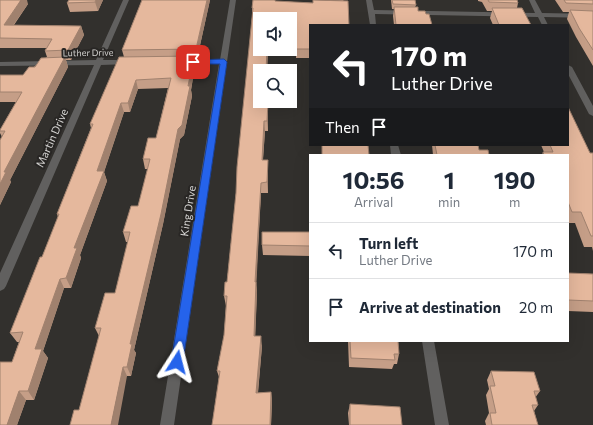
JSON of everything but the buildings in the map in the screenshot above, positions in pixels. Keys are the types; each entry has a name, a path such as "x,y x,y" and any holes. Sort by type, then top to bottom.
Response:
{"street":[{"name":"Martin Drive","path":"0,286 126,0"},
{"name":"King Drive","path":"167,425 233,0"},
{"path":"369,0 373,24"},
{"path":"532,0 545,24"},
{"path":"371,12 593,16"},
{"name":"Luther Drive","path":"0,64 138,62"},
{"path":"177,62 224,62"},
{"path":"569,69 593,114"},
{"path":"428,342 442,425"}],"route":[{"path":"177,362 224,62 193,62"}]}
